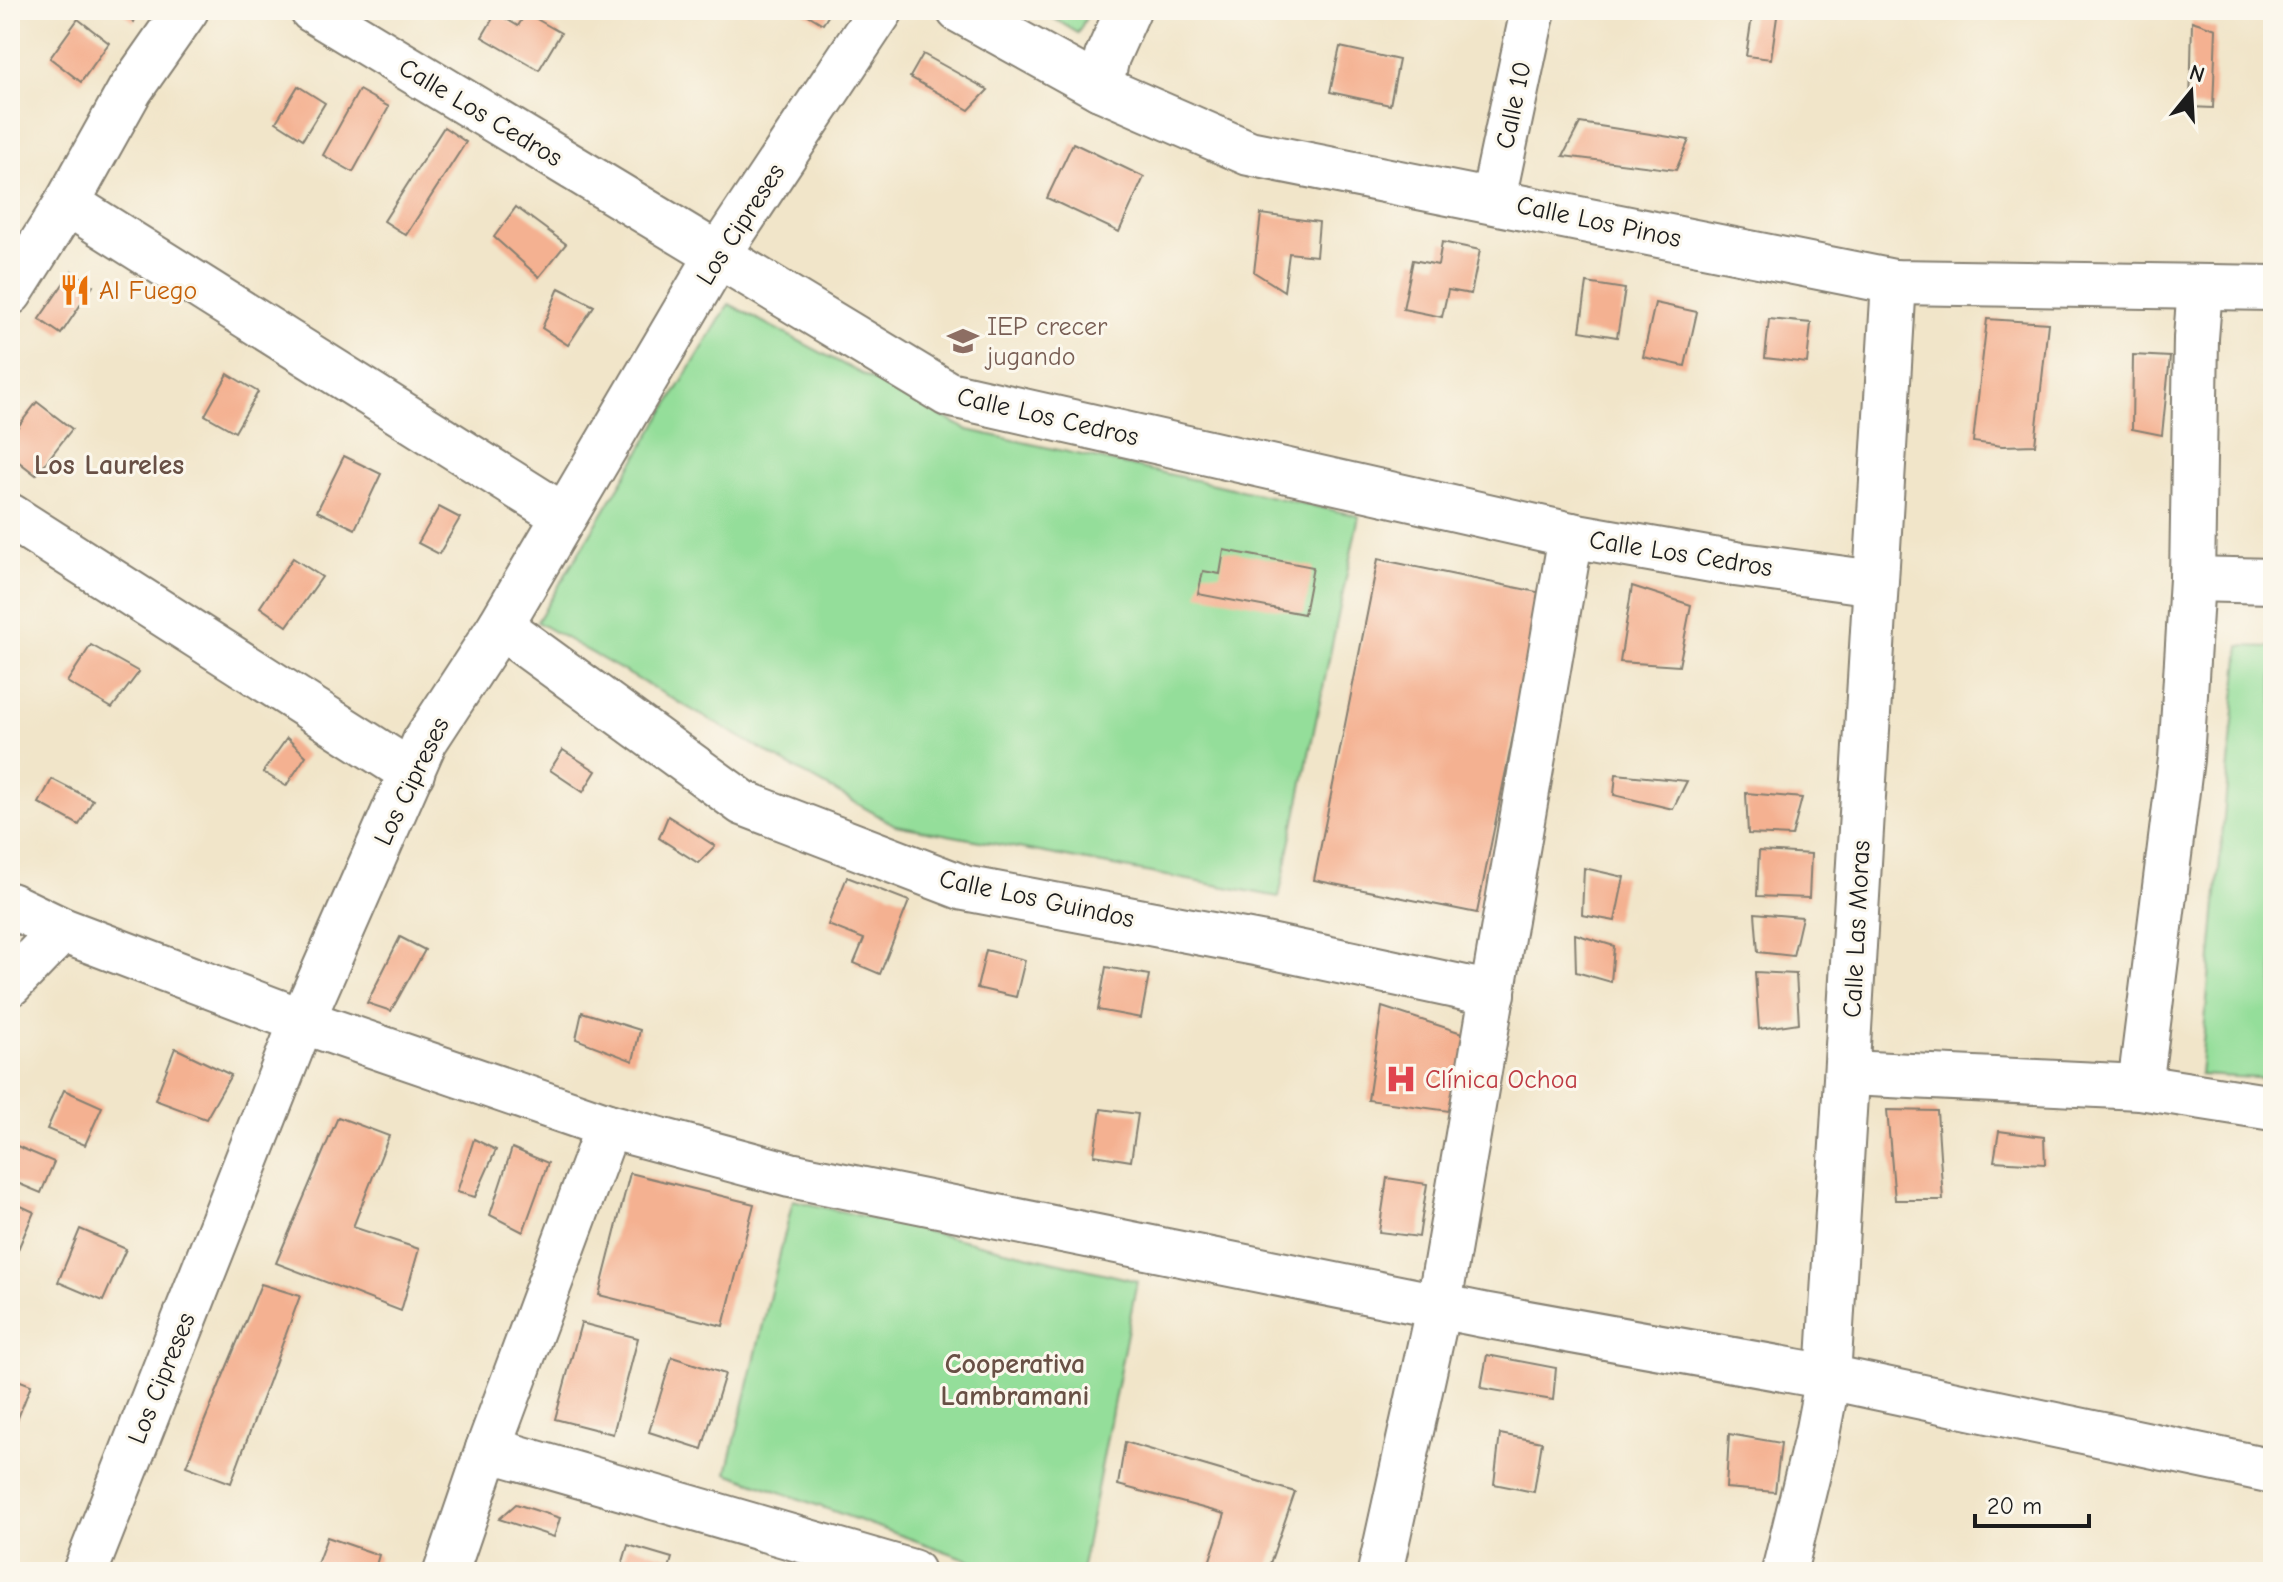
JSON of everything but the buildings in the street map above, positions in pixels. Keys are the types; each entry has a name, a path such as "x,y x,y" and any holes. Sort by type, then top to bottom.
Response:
{"street":[{"path":"10,293 67,203 130,90 186,10"},
{"name":"Calle Los Cedros","path":"312,10 948,394 1571,535 1735,564 1875,583"},
{"name":"Los Cipreses","path":"85,1572 302,1021 425,741 500,626 718,255 881,10"},
{"name":"Calle Los Pinos","path":"959,10 1100,88 1249,153 1493,199 1894,282 2273,288"},
{"path":"1100,88 1107,57 1128,10"},
{"name":"Calle 10","path":"1493,199 1533,10"},
{"path":"67,203 564,516"},
{"name":"Calle Las Moras","path":"1784,1572 1828,1377 1894,282"},
{"path":"2140,1087 2181,759 2192,579 2196,338 2200,288"},
{"path":"10,516 412,773"},
{"path":"1380,1572 1439,1304 1571,535"},
{"path":"2192,579 2273,581"},
{"name":"Calle Los Guindos","path":"500,626 743,803 964,888 1260,944 1493,994"},
{"path":"10,905 62,930 302,1021 608,1126 790,1175 1483,1315 1828,1377 2273,1471"},
{"path":"10,984 62,930"},
{"path":"1848,1073 2140,1087 2273,1108"},
{"path":"446,1572 488,1449 608,1126"},
{"path":"488,1449 912,1572"}],"green space":[{"path":"1040,10 1090,10 1078,33"},
{"path":"729,304 968,430 1359,516 1279,897 895,825 537,622"},
{"path":"2240,646 2273,647 2273,1079 2200,1075"},
{"path":"793,1200 1137,1281 1081,1572 1003,1572 727,1473"}],"place":[{"name":"Al Fuego","path":"75,290"},
{"name":"IEP crecer jugando","path":"963,341"},
{"name":"Clínica Ochoa","path":"1401,1079"}],"district":[{"name":"Los Laureles","path":"109,464"},
{"name":"Cooperativa Lambramani","path":"1015,1379"}]}
